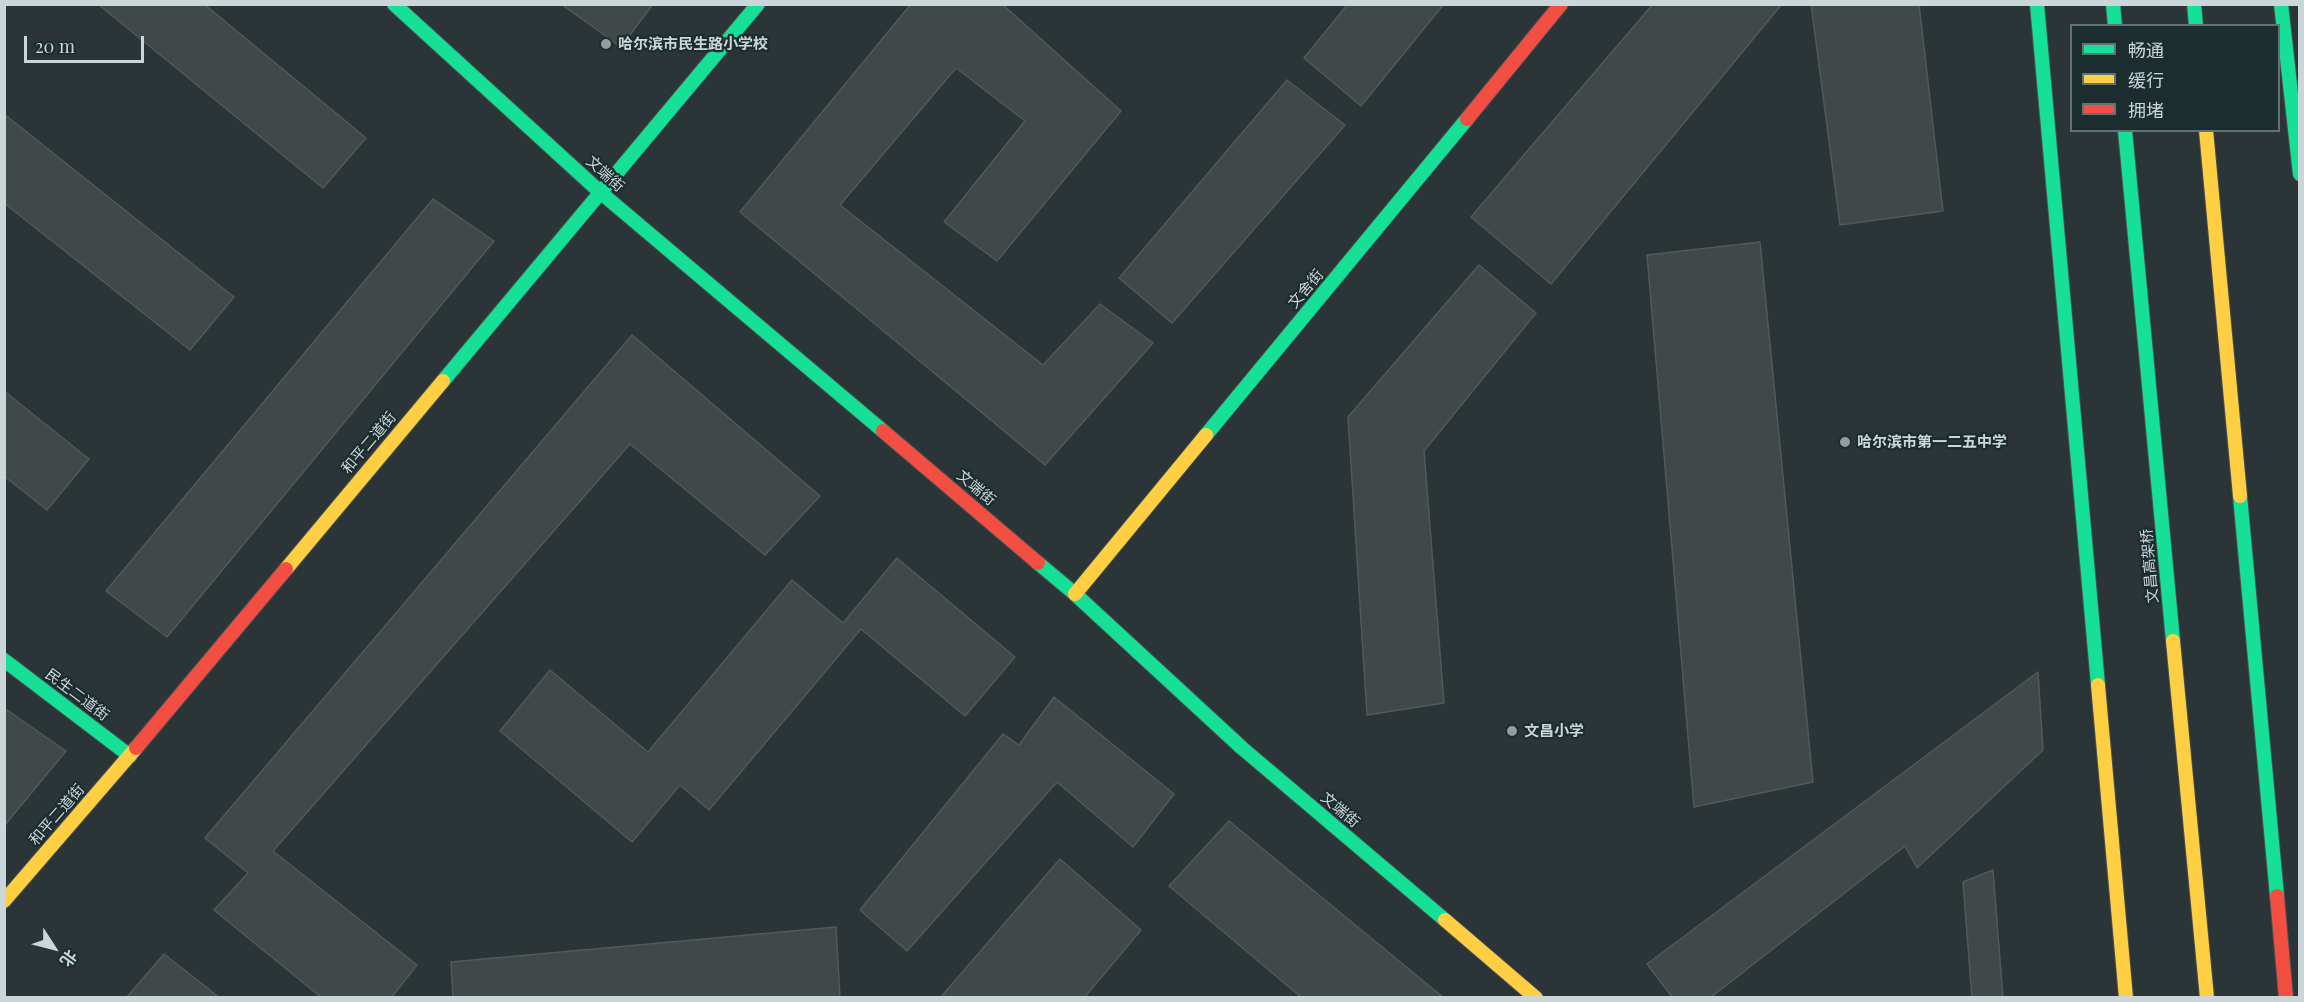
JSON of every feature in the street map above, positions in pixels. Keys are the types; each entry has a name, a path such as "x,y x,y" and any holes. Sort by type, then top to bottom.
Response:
{"main road":[{"name":"文端街","path":"394,4 600,192 1075,594 1242,748 1536,998"},
{"name":"和平二道街","path":"4,901 130,756 758,4"},
{"name":"文舍街","path":"1075,594 1561,4"},
{"path":"2037,4 2126,998"},
{"path":"2113,4 2115,24"},
{"path":"2194,4 2196,24"},
{"path":"2281,4 2300,174"},
{"name":"文昌高架桥","path":"2125,132 2207,998"},
{"path":"2206,132 2286,998"},
{"name":"民生二道街","path":"4,660 130,756"}],"building":[{"path":"98,4 204,4 366,138 323,188"},
{"path":"561,4 653,4 621,47"},
{"path":"911,4 1002,4 1121,111 997,261 944,222 1025,121 956,68 840,205 1043,365 1100,304 1153,343 1045,465 740,212"},
{"path":"1348,4 1444,4 1361,106 1304,58"},
{"path":"1653,4 1782,4 1551,284 1471,217"},
{"path":"1811,4 1919,4 1943,211 1840,225"},
{"path":"1287,80 1345,125 1172,323 1119,278"},
{"path":"4,114 234,297 190,350 4,203"},
{"path":"433,199 494,241 167,637 106,591"},
{"path":"1760,242 1813,782 1694,807 1647,255"},
{"path":"1479,265 1536,313 1424,451 1444,703 1367,715 1348,417"},
{"path":"632,335 820,496 765,555 630,444 273,851 417,965 391,998 322,998 214,910 248,873 205,838"},
{"path":"4,391 89,459 47,510 4,476"},
{"path":"897,558 1015,657 965,716 861,629 709,810 680,785 632,842 500,731 550,670 648,752 792,580 843,623"},
{"path":"2038,672 2043,750 1917,868 1905,846 1710,998 1673,998 1647,964"},
{"path":"1054,697 1174,794 1133,847 1057,782 907,951 860,910 1003,734 1019,745"},
{"path":"7,710 66,751 4,826 4,713"},
{"path":"1229,821 1444,998 1302,998 1169,886"},
{"path":"1060,859 1141,930 1084,998 940,998"},
{"path":"1993,870 2003,998 1972,998 1963,882"},
{"path":"836,927 840,998 453,998 451,962"},
{"path":"164,954 220,998 126,998"}],"traffic: fast":[{"path":"394,4 600,192 883,431"},
{"path":"443,381 758,4"},
{"path":"2037,4 2098,685"},
{"path":"2113,4 2115,24"},
{"path":"2194,4 2196,24"},
{"path":"2281,4 2300,174"},
{"path":"1206,435 1467,119"},
{"path":"2125,132 2173,641"},
{"path":"2240,496 2277,896"},
{"path":"1038,563 1075,594 1242,748 1445,920"},
{"path":"4,660 130,756"}],"traffic: slow":[{"path":"2206,132 2240,496"},
{"path":"286,569 443,381"},
{"path":"1075,594 1206,435"},
{"path":"2173,641 2207,998"},
{"path":"2098,685 2126,998"},
{"path":"4,901 136,748"},
{"path":"1445,920 1536,998"}],"traffic: jam":[{"path":"1467,119 1561,4"},
{"path":"883,431 1038,563"},
{"path":"136,748 286,569"},
{"path":"2277,896 2286,998"}],"place":[{"name":"哈尔滨市民生路小学校","path":"606,44"},
{"name":"哈尔滨市第一二五中学","path":"1845,442"},
{"name":"文昌小学","path":"1512,731"}]}
